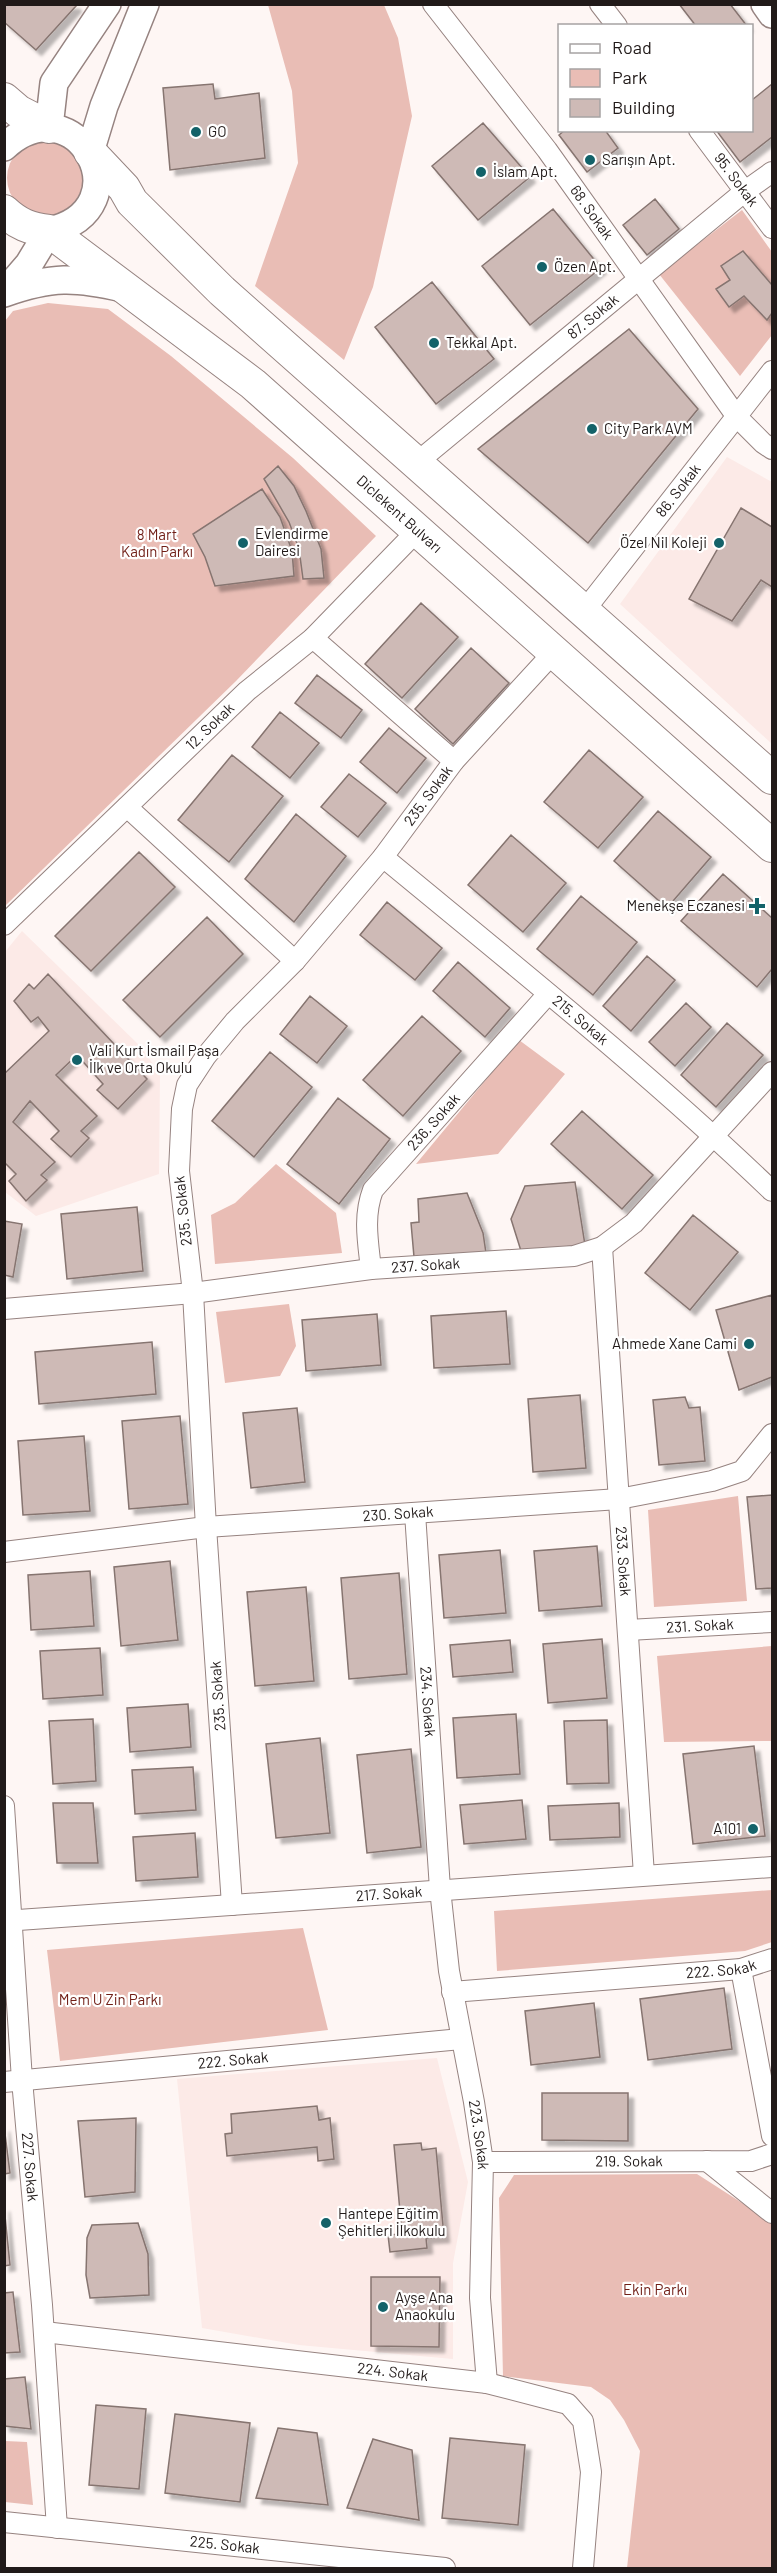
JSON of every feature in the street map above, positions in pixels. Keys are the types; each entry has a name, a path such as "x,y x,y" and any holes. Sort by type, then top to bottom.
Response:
{"main road":[{"path":"49,127 54,83 108,4"},
{"path":"4,293 29,264 48,231 66,227 81,218 92,203 97,187 97,169 90,153 104,106 145,4"},
{"path":"765,4 772,14"},
{"path":"4,99 18,111 79,139 124,188 132,202 222,291 772,778"},
{"path":"4,147 17,136 32,129 49,127"},
{"name":"Diclekent Bulvarı","path":"4,211 15,222 31,229 48,231 253,384 772,846"},
{"path":"4,293 30,284 58,279 84,279 125,288"}],"street":[{"name":"68. Sokak","path":"433,4 547,150 737,417 772,449"},
{"path":"600,4 615,24"},
{"name":"95. Sokak","path":"700,132 772,228"},
{"name":"87. Sokak","path":"415,464 744,192 772,172"},
{"name":"86. Sokak","path":"584,611 772,371"},
{"name":"12. Sokak","path":"4,925 247,691 313,638 417,531"},
{"path":"313,638 454,761"},
{"name":"235. Sokak","path":"232,1905 206,1527 193,1293 179,1171 182,1109 187,1085 206,1056 235,1021 295,960 383,857 454,761 554,652"},
{"path":"127,807 295,960"},
{"name":"215. Sokak","path":"383,857 714,1135 772,1191"},
{"name":"236. Sokak","path":"371,1269 366,1222 367,1204 373,1190 548,994"},
{"name":"237. Sokak","path":"4,1309 193,1293 371,1269 574,1256 602,1247 634,1223 772,1072"},
{"name":"233. Sokak","path":"602,1247 644,1875"},
{"name":"230. Sokak","path":"4,1552 206,1527 619,1499 712,1481 742,1471 772,1434"},
{"name":"234. Sokak","path":"415,1513 440,1889"},
{"name":"231. Sokak","path":"628,1630 772,1622"},
{"name":"227. Sokak","path":"4,1806 14,2081 44,2332 57,2528"},
{"name":"217. Sokak","path":"8,1920 772,1867"},
{"name":"223. Sokak","path":"440,1889 452,1992 474,2102 483,2162 480,2298 487,2383"},
{"name":"222. Sokak","path":"452,1992 741,1969 772,1959"},
{"path":"741,1969 772,2136"},
{"name":"222. Sokak","path":"14,2081 461,2039"},
{"name":"219. Sokak","path":"483,2162 751,2161 772,2154"},
{"path":"707,2161 772,2213"},
{"name":"224. Sokak","path":"44,2332 487,2383 568,2404 583,2421 591,2472 583,2568"},
{"name":"225. Sokak","path":"4,2522 445,2568"}],"shaded area":[{"name":"Özel Nil Koleji","path":"727,457 772,482 772,744 620,604"},
{"name":"Vali Kurt İsmail Paşa İlk ve Orta Okulu","path":"22,931 140,1046 160,1074 159,1174 36,1216 5,1192 5,952"},
{"name":"Hantepe Eğitim Şehitleri İlkokulu","path":"437,2058 468,2182 453,2263 453,2359 299,2345 202,2328 177,2079"}],"green space":[{"path":"268,5 384,5 398,38 412,116 373,287 344,360 255,286 298,163 292,91"},
{"path":"45,140 60,143 72,151 80,163 83,178 80,193 72,205 60,213 45,216 30,213 18,205 10,193 7,178 10,163 18,151 30,143"},
{"path":"742,210 772,252 772,335 740,376 659,274"},
{"name":"8 Mart Kadın Parkı","path":"48,303 108,309 171,356 293,458 376,536 236,681 5,906 5,321 13,311"},
{"path":"519,1040 565,1074 498,1154 416,1164"},
{"path":"276,1164 336,1213 342,1253 215,1264 211,1215 235,1203"},
{"path":"289,1304 296,1346 280,1376 225,1383 216,1312"},
{"path":"738,1496 747,1601 654,1607 648,1510"},
{"path":"772,1646 772,1741 664,1742 657,1656"},
{"path":"772,1890 772,1942 745,1951 497,1971 494,1911"},
{"name":"Mem U Zin Parkı","path":"303,1928 328,2030 60,2061 47,1950"},
{"name":"Ekin Parkı","path":"697,2174 772,2222 772,2568 627,2568 640,2451 624,2420 610,2400 591,2387 503,2376 499,2198 514,2175"},
{"path":"5,2441 27,2442 33,2505 5,2502"}],"building":[{"path":"4,4 74,4 76,6 36,50 4,22"},
{"path":"679,4 730,4 745,24 694,24"},
{"path":"213,84 215,99 259,93 265,158 170,170 163,88"},
{"path":"772,84 772,137 740,162 718,132 753,132 753,99"},
{"name":"İslam Apt.","path":"483,123 530,177 478,220 432,166"},
{"name":"Sarışın Apt.","path":"563,132 606,132 618,148 587,172 559,135"},
{"path":"655,199 679,229 647,255 623,225"},
{"name":"Özen Apt.","path":"553,209 601,268 530,325 482,266"},
{"path":"743,251 772,285 772,313 767,320 744,296 729,307 716,289 730,280 721,266"},
{"name":"Tekkal Apt.","path":"432,282 494,359 436,404 375,327"},
{"name":"City Park AVM","path":"629,329 698,409 588,543 478,449"},
{"path":"278,466 294,486 306,511 321,549 324,578 303,579 299,549 289,522 264,479"},
{"name":"Evlendirme Dairesi","path":"262,489 280,517 292,551 294,576 215,586 205,557 193,534"},
{"path":"741,508 772,527 772,587 761,580 732,621 689,599"},
{"path":"421,603 458,637 402,698 365,664"},
{"path":"471,648 509,683 453,744 415,709"},
{"path":"317,675 362,710 341,738 295,703"},
{"path":"280,712 319,743 290,778 252,747"},
{"path":"389,728 426,758 397,793 360,762"},
{"path":"589,750 643,797 598,848 544,802"},
{"path":"232,755 283,796 229,862 178,820"},
{"path":"349,774 386,803 358,837 321,807"},
{"path":"658,811 711,857 667,908 614,861"},
{"path":"296,814 346,856 294,922 245,879"},
{"path":"511,835 566,883 523,932 468,885"},
{"path":"139,852 175,887 91,971 55,936"},
{"path":"723,874 772,918 772,969 757,987 681,921"},
{"path":"581,896 637,942 593,995 537,949"},
{"path":"387,902 442,948 415,980 360,935"},
{"path":"207,917 243,954 160,1037 123,1000"},
{"path":"647,956 675,980 631,1031 603,1006"},
{"path":"458,962 510,1008 485,1037 433,991"},
{"path":"48,974 147,1079 118,1109 97,1090 103,1084 77,1055 56,1075 97,1116 81,1131 89,1138 71,1157 51,1139 59,1131 30,1101 13,1122 55,1162 41,1175 47,1180 26,1201 9,1181 16,1174 4,1162 4,1074 49,1031 38,1017 31,1022 14,1001 29,984 34,989"},
{"path":"310,996 347,1026 317,1063 280,1034"},
{"path":"686,1003 711,1027 675,1066 649,1042"},
{"path":"422,1016 461,1051 403,1116 363,1080"},
{"path":"727,1023 763,1055 716,1107 681,1075"},
{"path":"270,1052 312,1087 254,1157 212,1121"},
{"path":"338,1098 390,1139 339,1204 287,1164"},
{"path":"582,1111 653,1175 622,1209 551,1144"},
{"path":"575,1182 585,1245 521,1251 511,1219 525,1186"},
{"path":"467,1193 483,1233 486,1253 414,1257 411,1223 419,1222 418,1199"},
{"path":"137,1207 143,1271 67,1279 61,1214"},
{"path":"693,1215 738,1252 690,1310 645,1273"},
{"path":"4,1221 22,1224 13,1277 4,1275"},
{"name":"Ahmede Xane Cami","path":"772,1295 772,1377 739,1390 716,1310"},
{"path":"506,1311 510,1364 434,1368 431,1316"},
{"path":"377,1314 381,1365 306,1371 302,1320"},
{"path":"152,1342 156,1394 39,1404 35,1352"},
{"path":"580,1395 586,1468 533,1472 528,1399"},
{"path":"685,1397 689,1408 700,1407 705,1461 659,1465 653,1400"},
{"path":"297,1408 305,1482 251,1488 243,1413"},
{"path":"180,1416 188,1504 129,1509 122,1421"},
{"path":"84,1436 90,1511 23,1515 18,1441"},
{"path":"772,1495 772,1588 756,1589 747,1497"},
{"path":"597,1546 602,1606 539,1611 534,1551"},
{"path":"500,1550 506,1613 444,1618 439,1555"},
{"path":"170,1561 178,1640 121,1646 114,1567"},
{"path":"90,1571 94,1626 31,1630 28,1575"},
{"path":"399,1573 407,1674 349,1679 341,1578"},
{"path":"306,1587 314,1681 255,1686 247,1592"},
{"path":"602,1639 607,1698 548,1703 543,1644"},
{"path":"510,1640 513,1672 453,1677 450,1645"},
{"path":"100,1648 103,1695 43,1699 40,1651"},
{"path":"188,1704 191,1747 130,1752 127,1708"},
{"path":"516,1714 520,1774 457,1778 453,1718"},
{"path":"93,1719 96,1781 53,1784 49,1721"},
{"path":"607,1720 609,1783 567,1784 564,1721"},
{"path":"320,1738 330,1833 276,1838 266,1744"},
{"path":"754,1746 765,1836 693,1844 683,1754"},
{"path":"411,1749 421,1847 367,1853 357,1755"},
{"path":"193,1767 196,1810 135,1814 132,1770"},
{"path":"522,1800 526,1839 464,1844 460,1805"},
{"path":"53,1803 93,1803 98,1863 57,1863"},
{"path":"619,1803 620,1837 550,1840 548,1806"},
{"path":"195,1833 198,1877 136,1881 133,1837"},
{"path":"724,1988 732,2049 648,2060 640,1999"},
{"path":"594,2003 600,2057 531,2065 525,2011"},
{"path":"542,2093 628,2093 628,2141 542,2140"},
{"path":"317,2106 319,2120 330,2118 334,2159 318,2161 317,2147 227,2156 225,2134 232,2133 231,2114"},
{"path":"136,2118 135,2192 85,2197 78,2121"},
{"path":"4,2126 10,2173 4,2174"},
{"path":"421,2143 422,2150 436,2148 444,2237 426,2238 427,2248 390,2252 388,2235 402,2234 394,2145"},
{"path":"4,2206 10,2265 4,2266"},
{"path":"138,2223 148,2254 149,2295 90,2298 86,2275 87,2238 92,2225"},
{"path":"371,2277 440,2277 439,2347 371,2346"},
{"path":"13,2292 20,2352 4,2353 4,2293"},
{"path":"25,2377 31,2429 4,2426 4,2379"},
{"path":"96,2405 146,2409 139,2489 89,2485"},
{"path":"175,2414 250,2423 240,2502 165,2493"},
{"path":"278,2428 317,2433 328,2505 256,2498"},
{"path":"450,2438 525,2445 518,2525 442,2518"},
{"path":"373,2439 412,2450 419,2520 347,2508"}],"place":[{"name":"GO","path":"196,132"},
{"name":"Sarışın Apt.","path":"590,160"},
{"name":"İslam Apt.","path":"481,172"},
{"name":"Özen Apt.","path":"542,267"},
{"name":"Tekkal Apt.","path":"434,343"},
{"name":"City Park AVM","path":"592,429"},
{"name":"Evlendirme Dairesi","path":"243,543"},
{"name":"Özel Nil Koleji","path":"719,543"},
{"name":"Menekşe Eczanesi","path":"757,906"},
{"name":"Vali Kurt İsmail Paşa İlk ve Orta Okulu","path":"77,1060"},
{"name":"Ahmede Xane Cami","path":"749,1344"},
{"name":"A101","path":"753,1829"},
{"name":"Hantepe Eğitim Şehitleri İlkokulu","path":"326,2223"},
{"name":"Ayşe Ana Anaokulu","path":"383,2307"}]}
